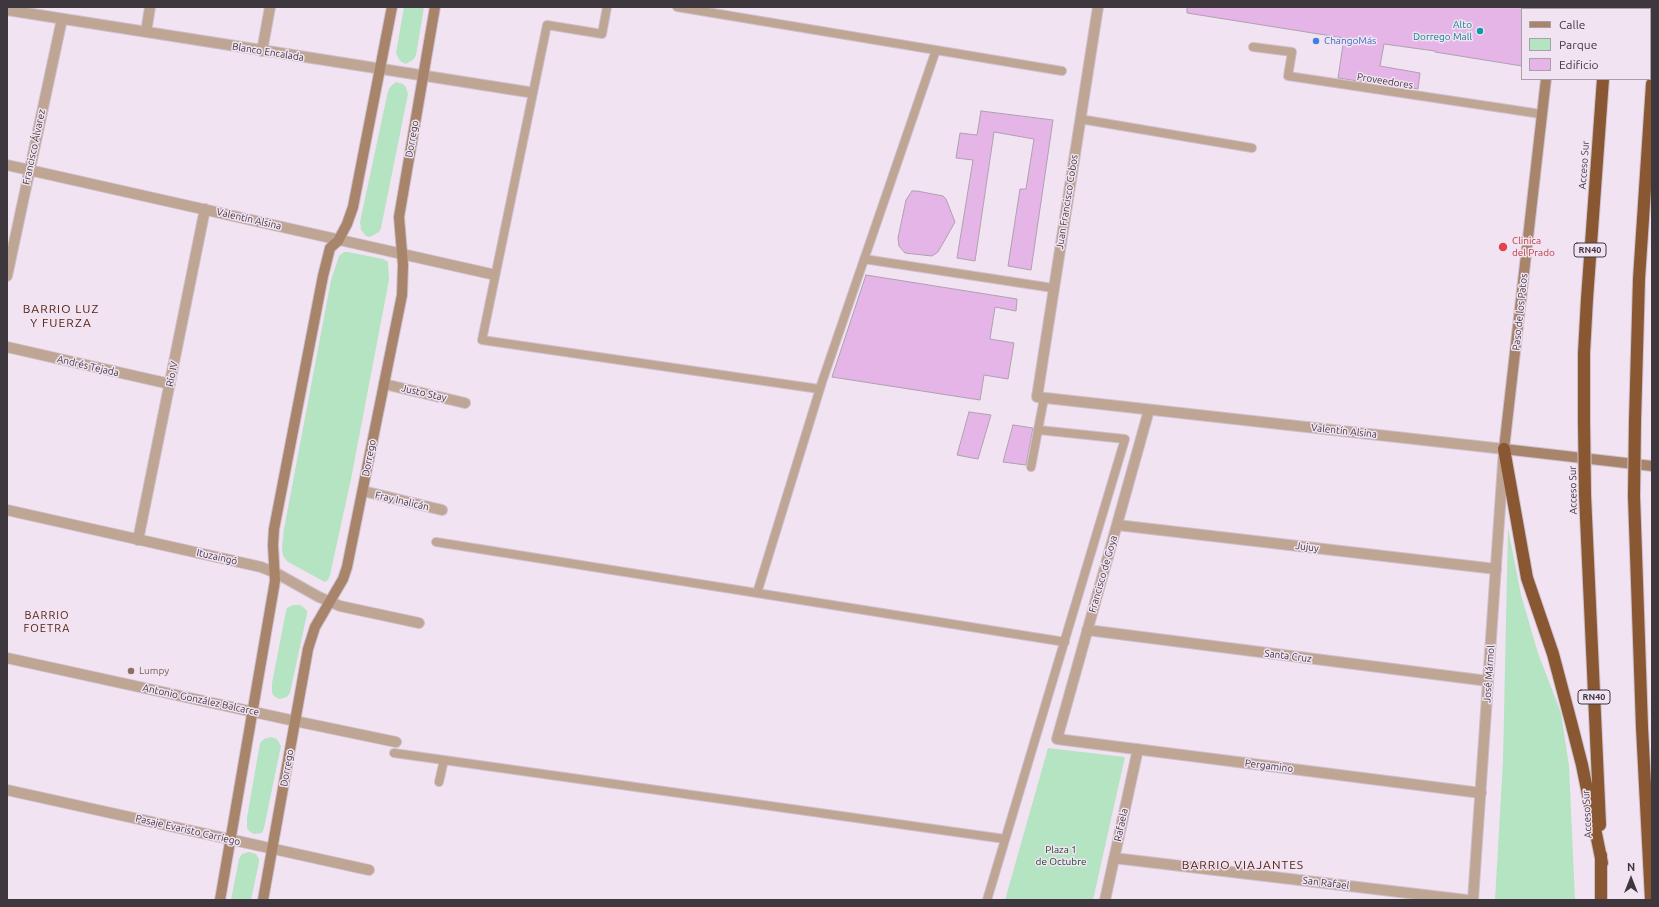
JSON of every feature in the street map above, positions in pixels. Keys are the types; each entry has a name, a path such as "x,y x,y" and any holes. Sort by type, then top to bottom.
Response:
{"highway":[{"name":"Acceso Sur","path":"1601,900 1602,863 1585,494 1584,353 1603,80"},
{"path":"1651,900 1642,727 1634,496 1639,279 1652,84"},
{"path":"1504,449 1527,578 1553,654 1571,722 1582,766 1602,863"}],"main road":[{"path":"220,900 254,712 276,573 273,545 276,521 326,262 330,248 338,240 347,224 353,207 382,69 392,7"},
{"name":"Dorrego","path":"263,900 308,649 315,627 343,579 347,567 402,295 403,264 401,255 399,217 435,7"},
{"name":"Paso de los Patos","path":"1504,449 1546,80"},
{"name":"Valentín Alsina","path":"1504,449 1652,466"}],"street":[{"path":"146,32 150,7"},
{"path":"262,51 270,7"},
{"name":"Juan Francisco Cobos","path":"1040,398 1053,288 1098,7"},
{"name":"Blanco Encalada","path":"7,10 35,11 62,19 528,92"},
{"name":"Francisco Álvarez","path":"7,276 62,19"},
{"name":"Valentín Alsina","path":"7,165 401,255 491,274"},
{"name":"Río IV","path":"138,540 205,209"},
{"name":"Andrés Tejada","path":"7,347 170,384"},
{"name":"Justo Stay","path":"384,384 464,403"},
{"name":"Valentín Alsina","path":"1040,398 1504,449"},
{"name":"Francisco de Goya","path":"1057,739 1149,410"},
{"name":"José Mármol","path":"1473,900 1504,449"},
{"name":"Fray Inalicán","path":"363,491 442,510"},
{"name":"Ituzaingó","path":"7,510 261,567 276,573 329,602 346,608 419,622"},
{"name":"Jujuy","path":"1117,525 1496,569"},
{"name":"Santa Cruz","path":"1087,630 1488,681"},
{"name":"Antonio González Balcarce","path":"7,658 396,742"},
{"name":"Pergamino","path":"1057,739 1481,793"},
{"name":"Rafaela","path":"1105,900 1138,749"},
{"name":"Pasaje Evaristo Carriego","path":"7,790 369,870"},
{"name":"San Rafael","path":"1114,858 1467,900"}],"lane":[{"path":"607,7 602,34 547,25 482,340 819,389"},
{"path":"677,7 1062,71"},
{"name":"Proveedores","path":"1253,47 1292,52 1288,76 1542,114"},
{"path":"757,593 819,389 936,50"},
{"path":"1080,119 1252,148"},
{"path":"864,259 1053,288"},
{"path":"1030,467 1039,430 1040,398"},
{"path":"987,900 1125,439 1039,430"},
{"path":"436,542 1065,642"},
{"path":"394,753 1005,839"},
{"path":"439,782 444,760"}],"green space":[{"path":"404,7 424,7 416,55 414,59 406,64 400,61 396,53"},
{"path":"396,82 403,84 406,87 408,94 381,228 379,232 370,237 366,236 361,230 360,222 388,91"},
{"path":"344,252 383,259 388,262 389,280 351,479 330,575 328,580 325,582 288,562 283,556 282,547 284,529 331,280 339,256"},
{"path":"1508,528 1521,595 1538,653 1561,713 1569,766 1575,900 1495,900 1503,760"},
{"path":"293,605 300,605 307,611 307,614 290,693 287,697 279,699 272,693 272,683 286,611 287,608"},
{"path":"271,737 277,739 281,746 264,828 262,833 254,834 247,828 247,818 260,743 264,739"},
{"name":"Plaza 1 de Octubre","path":"1048,748 1125,757 1093,900 1005,900"},
{"path":"249,852 256,854 259,859 251,900 231,900 239,859 242,854"}],"building":[{"path":"1187,7 1522,7 1521,66 1384,44 1380,66 1420,73 1418,89 1371,81 1371,83 1338,78 1344,38 1187,13"},
{"path":"981,111 1053,120 1031,270 1008,266 1020,189 1026,189 1034,139 994,132 975,261 957,258 973,160 956,158 960,133 977,135"},
{"path":"912,191 943,196 946,199 955,222 938,252 932,256 905,253 899,246 898,238 906,200"},
{"path":"866,275 1017,299 1016,311 995,307 990,339 1014,343 1008,379 984,375 980,400 832,377"},
{"path":"969,412 991,415 978,459 957,455"},
{"path":"1013,425 1033,428 1026,465 1003,462"}],"place":[{"name":"Alto Dorrego Mall","path":"1480,31"},
{"name":"ChangoMás","path":"1316,41"},
{"name":"Clinica del Prado","path":"1503,247"},
{"name":"Lumpy","path":"131,671"}],"district":[{"name":"BARRIO LUZ Y FUERZA","path":"61,316"},
{"name":"BARRIO FOETRA","path":"47,621"},
{"name":"BARRIO VIAJANTES","path":"1243,865"}]}
